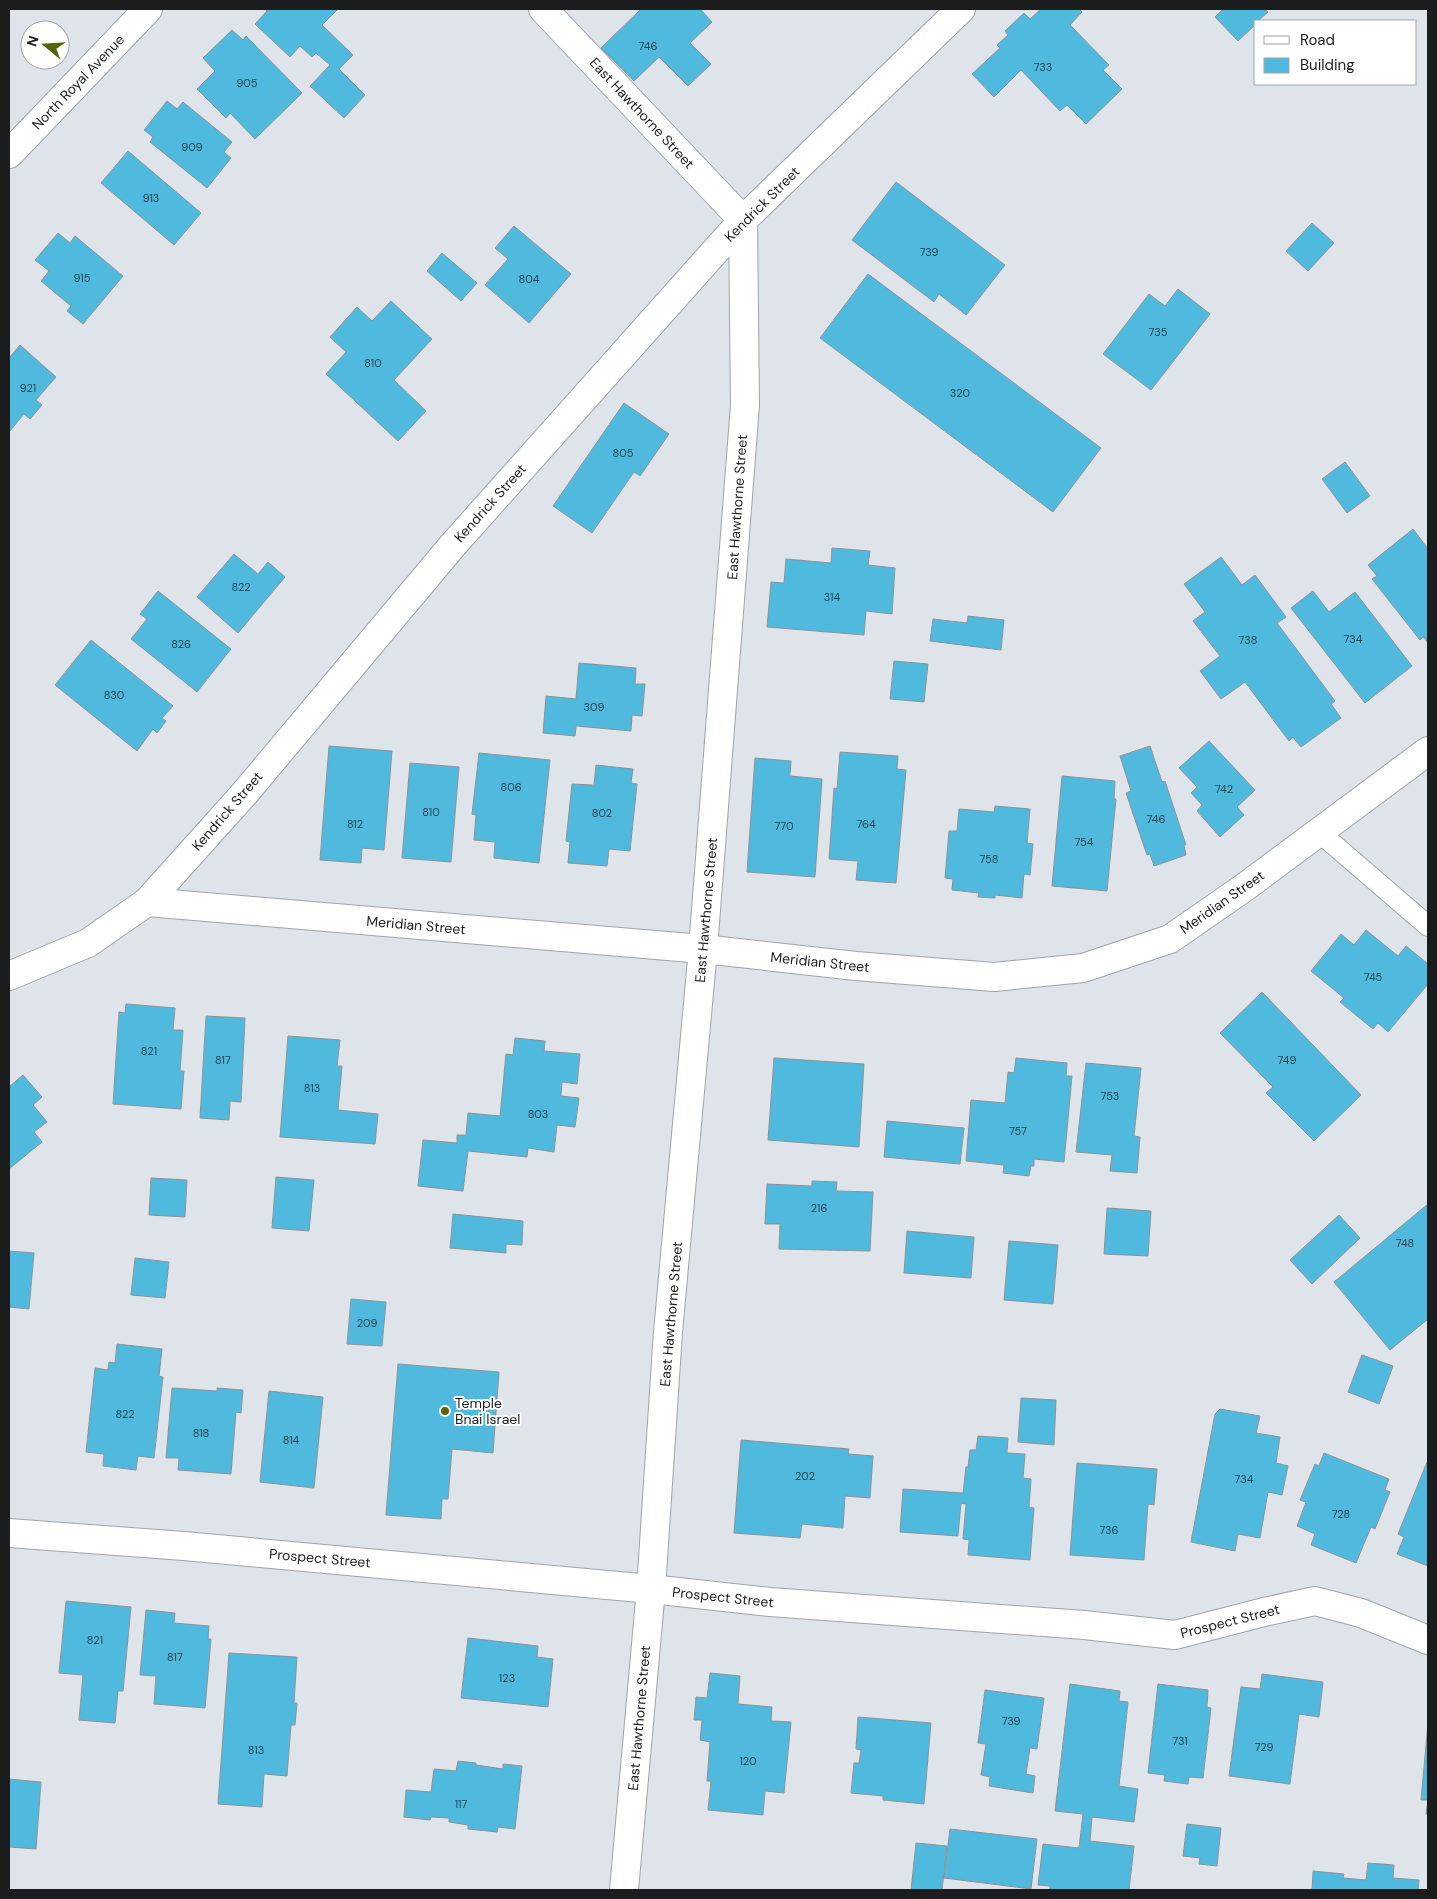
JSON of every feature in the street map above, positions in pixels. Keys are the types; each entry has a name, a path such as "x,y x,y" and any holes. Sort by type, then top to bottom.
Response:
{"street":[{"name":"North Royal Avenue","path":"9,154 148,9"},
{"name":"East Hawthorne Street","path":"543,9 744,220 745,405 703,949 668,1332 651,1589 624,1890"},
{"name":"Kendrick Street","path":"9,976 88,943 147,902 244,794 453,545 744,220 961,9"},
{"name":"Meridian Street","path":"147,902 703,949 856,966 994,977 1083,968 1170,938 1245,887 1428,751"},
{"name":"Prospect Street","path":"9,1533 184,1546 651,1589 770,1602 1084,1625 1175,1636 1264,1612 1315,1602 1361,1613 1428,1640"}],"lane":[{"path":"1319,832 1428,926"}],"building":[{"path":"265,9 338,9 322,25 353,55 339,69 365,95 344,118 310,86 330,65 316,53 312,57 300,46 290,57 255,24 267,11"},
{"path":"641,9 700,9 712,22 690,43 711,64 688,86 659,57 634,81 601,48"},
{"path":"1041,9 1079,9 1082,12 1070,25 1109,65 1103,70 1122,89 1086,124 1067,105 1060,111 1021,70 994,97 972,74 1000,48 997,45 1008,35 1005,31 1024,13 1030,19"},
{"path":"1223,9 1264,9 1268,12 1259,20 1254,20 1254,26 1238,41 1215,17"},
{"path":"232,30 243,40 246,36 302,93 255,139 230,113 226,118 197,89 215,71 203,58"},
{"path":"167,101 177,109 183,102 232,142 224,152 231,158 207,188 150,142 153,137 144,130"},
{"path":"128,151 201,213 174,245 101,183"},
{"path":"896,182 1005,265 966,315 939,294 934,302 852,240"},
{"path":"1312,223 1334,243 1308,271 1286,251"},
{"path":"514,226 571,274 529,323 485,285 508,259 495,248"},
{"path":"58,233 70,243 75,236 123,276 83,324 67,311 71,306 41,281 49,271 35,260"},
{"path":"442,253 477,283 461,301 427,271"},
{"path":"868,274 1101,448 1053,512 820,338"},
{"path":"1178,289 1210,314 1151,390 1103,354 1149,294 1165,306"},
{"path":"391,301 432,339 394,380 426,411 398,441 326,374 346,352 330,337 357,307 372,321"},
{"path":"20,345 56,377 36,400 42,405 30,419 24,414 9,432 9,358"},
{"path":"624,403 669,434 640,476 634,472 592,533 553,506"},
{"path":"1345,462 1370,496 1347,513 1322,479"},
{"path":"1413,529 1428,549 1428,643 1423,637 1420,640 1372,579 1377,576 1368,565"},
{"path":"832,548 870,551 868,565 895,568 892,614 866,611 864,635 767,627 771,582 784,583 786,559 831,563"},
{"path":"234,554 258,574 268,562 285,577 238,633 197,597"},
{"path":"1221,557 1242,585 1255,575 1286,617 1277,623 1335,701 1331,704 1341,718 1301,747 1293,737 1289,741 1245,682 1221,699 1200,671 1220,656 1193,621 1205,612 1184,584"},
{"path":"158,591 231,649 197,692 131,639 147,619 140,614"},
{"path":"1313,591 1329,612 1355,592 1412,666 1365,703 1291,608"},
{"path":"968,616 1004,620 1001,650 930,641 933,619 967,623"},
{"path":"91,640 173,706 162,718 166,721 157,733 153,729 137,751 55,685"},
{"path":"894,661 928,664 924,702 890,699"},
{"path":"579,663 636,668 635,684 645,684 642,716 632,715 631,731 576,726 575,736 543,733 546,696 576,699"},
{"path":"1209,741 1255,790 1237,807 1244,815 1220,837 1197,811 1202,805 1191,793 1197,787 1179,768"},
{"path":"329,746 392,751 384,850 362,848 361,863 320,860"},
{"path":"1150,746 1162,782 1165,781 1186,845 1184,845 1186,855 1154,866 1150,854 1147,855 1126,793 1131,791 1120,756"},
{"path":"840,752 898,756 897,769 906,770 896,883 856,880 858,861 829,859 834,788 837,789"},
{"path":"479,753 550,760 539,863 494,858 495,842 474,840 476,815 472,814"},
{"path":"755,758 791,761 790,776 822,779 815,877 747,872"},
{"path":"410,763 459,767 451,862 402,858"},
{"path":"596,765 633,769 631,783 637,784 630,851 609,849 607,866 568,863 570,842 566,841 572,784 594,785"},
{"path":"1062,776 1115,781 1114,799 1116,799 1107,891 1052,886"},
{"path":"995,806 1030,809 1027,843 1033,844 1030,875 1024,874 1022,898 995,895 995,898 978,897 979,893 952,890 953,879 945,878 949,831 957,831 959,809 994,812"},
{"path":"1366,930 1398,956 1406,946 1428,964 1428,984 1388,1032 1378,1023 1373,1029 1340,1002 1344,998 1311,971 1341,934 1354,945"},
{"path":"1262,992 1361,1095 1314,1141 1266,1093 1273,1087 1220,1033"},
{"path":"126,1004 175,1008 173,1030 183,1030 180,1071 184,1071 181,1109 113,1104 119,1012 125,1013"},
{"path":"206,1016 245,1018 241,1102 230,1101 229,1120 200,1118"},
{"path":"288,1036 340,1040 337,1066 342,1066 338,1110 378,1114 375,1144 280,1137"},
{"path":"515,1038 545,1041 544,1051 580,1054 577,1084 562,1082 561,1096 579,1098 575,1127 557,1125 554,1152 528,1148 527,1157 468,1151 463,1191 418,1186 423,1140 457,1143 457,1135 466,1135 468,1113 500,1116 506,1054 513,1055"},
{"path":"774,1058 864,1064 859,1147 768,1140"},
{"path":"1016,1058 1067,1063 1066,1076 1072,1076 1064,1162 1034,1159 1034,1166 1031,1166 1029,1176 1003,1173 1004,1165 966,1161 971,1100 1005,1103 1008,1072 1014,1073"},
{"path":"1086,1063 1141,1068 1134,1136 1140,1137 1137,1173 1110,1171 1112,1155 1076,1152"},
{"path":"23,1075 42,1097 33,1105 47,1122 34,1132 42,1142 9,1169 9,1084 10,1086"},
{"path":"887,1121 964,1128 960,1164 884,1157"},
{"path":"276,1177 314,1180 309,1231 272,1228"},
{"path":"151,1178 187,1180 185,1217 149,1215"},
{"path":"812,1181 837,1182 836,1191 873,1192 870,1251 779,1249 780,1224 765,1224 767,1184 812,1186"},
{"path":"1428,1204 1428,1319 1390,1350 1334,1282"},
{"path":"1107,1208 1151,1211 1148,1256 1104,1254"},
{"path":"453,1214 523,1221 522,1245 506,1244 506,1253 450,1248"},
{"path":"1339,1215 1360,1238 1312,1284 1290,1260"},
{"path":"907,1231 974,1237 971,1278 904,1273"},
{"path":"1009,1241 1058,1245 1053,1304 1004,1300"},
{"path":"9,1251 34,1253 29,1309 9,1307"},
{"path":"135,1258 169,1262 165,1298 131,1295"},
{"path":"351,1299 386,1302 382,1346 347,1344"},
{"path":"117,1344 162,1349 159,1376 163,1377 154,1458 138,1456 136,1470 103,1466 104,1454 86,1452 95,1368 108,1370 109,1362 115,1363"},
{"path":"1362,1355 1393,1366 1379,1404 1348,1392"},
{"name":"Temple Bnai Israel","path":"398,1364 499,1372 493,1453 452,1449 448,1499 442,1499 441,1519 386,1515"},
{"path":"172,1388 217,1391 217,1388 243,1390 241,1413 236,1412 231,1474 178,1470 179,1458 166,1458"},
{"path":"269,1391 323,1397 314,1488 260,1482"},
{"path":"1021,1398 1056,1400 1054,1445 1018,1442"},
{"path":"1220,1409 1260,1416 1256,1433 1280,1437 1276,1463 1288,1466 1282,1495 1268,1492 1260,1538 1238,1534 1235,1551 1191,1542 1215,1414"},
{"path":"978,1436 1008,1438 1007,1453 1025,1454 1023,1478 1031,1479 1029,1507 1034,1508 1030,1560 968,1555 969,1540 963,1539 966,1504 961,1503 958,1536 900,1532 903,1489 963,1493 970,1450 976,1450"},
{"path":"741,1440 849,1449 848,1454 873,1456 870,1498 845,1496 843,1528 802,1524 800,1538 734,1533"},
{"path":"1324,1453 1389,1479 1385,1490 1390,1492 1375,1529 1371,1527 1356,1563 1311,1545 1315,1534 1297,1526 1306,1502 1300,1500 1315,1464 1319,1466"},
{"path":"1427,1462 1428,1566 1397,1554 1404,1537 1398,1534"},
{"path":"1077,1463 1157,1469 1154,1505 1148,1504 1144,1560 1070,1555"},
{"path":"66,1601 131,1607 123,1691 118,1691 115,1723 79,1720 83,1675 59,1673"},
{"path":"146,1610 175,1613 174,1623 209,1626 208,1639 211,1639 205,1708 154,1704 156,1676 140,1675"},
{"path":"468,1638 538,1646 537,1657 553,1659 548,1707 461,1698"},
{"path":"229,1653 297,1657 294,1703 297,1703 295,1725 291,1725 287,1776 264,1774 262,1807 218,1804"},
{"path":"710,1673 740,1676 738,1704 772,1707 771,1721 791,1722 784,1793 765,1791 763,1815 708,1810 711,1781 707,1781 710,1742 700,1740 702,1720 694,1720 696,1697 707,1698"},
{"path":"1262,1674 1323,1682 1319,1717 1299,1714 1290,1784 1229,1776 1241,1687 1260,1689"},
{"path":"1070,1684 1120,1691 1119,1701 1128,1702 1119,1786 1138,1789 1134,1822 1092,1817 1090,1841 1134,1846 1129,1890 1050,1890 1050,1886 1038,1885 1043,1844 1079,1848 1083,1814 1055,1811"},
{"path":"1158,1684 1208,1690 1207,1707 1211,1708 1203,1778 1189,1777 1188,1784 1164,1781 1165,1775 1148,1773"},
{"path":"985,1690 1044,1698 1037,1749 1030,1748 1026,1774 1035,1776 1033,1793 989,1786 990,1777 981,1775 986,1744 978,1743"},
{"path":"858,1717 931,1723 924,1804 883,1800 883,1796 851,1793 854,1763 859,1763 861,1750 856,1749"},
{"path":"1428,1723 1428,1800 1421,1800"},
{"path":"458,1761 503,1769 503,1764 522,1766 515,1829 498,1827 497,1832 468,1829 468,1825 449,1822 449,1818 431,1817 430,1820 404,1817 406,1790 431,1792 434,1769 456,1771"},
{"path":"9,1779 41,1782 36,1849 9,1847"},
{"path":"1187,1824 1221,1828 1217,1866 1199,1864 1200,1858 1183,1856"},
{"path":"950,1829 1037,1839 1031,1889 944,1878"},
{"path":"916,1843 947,1846 942,1890 911,1890"},
{"path":"1368,1863 1394,1865 1393,1878 1419,1880 1418,1890 1312,1890 1313,1871 1344,1874 1343,1878 1366,1880"}],"place":[{"name":"Temple Bnai Israel","path":"445,1411"}]}
